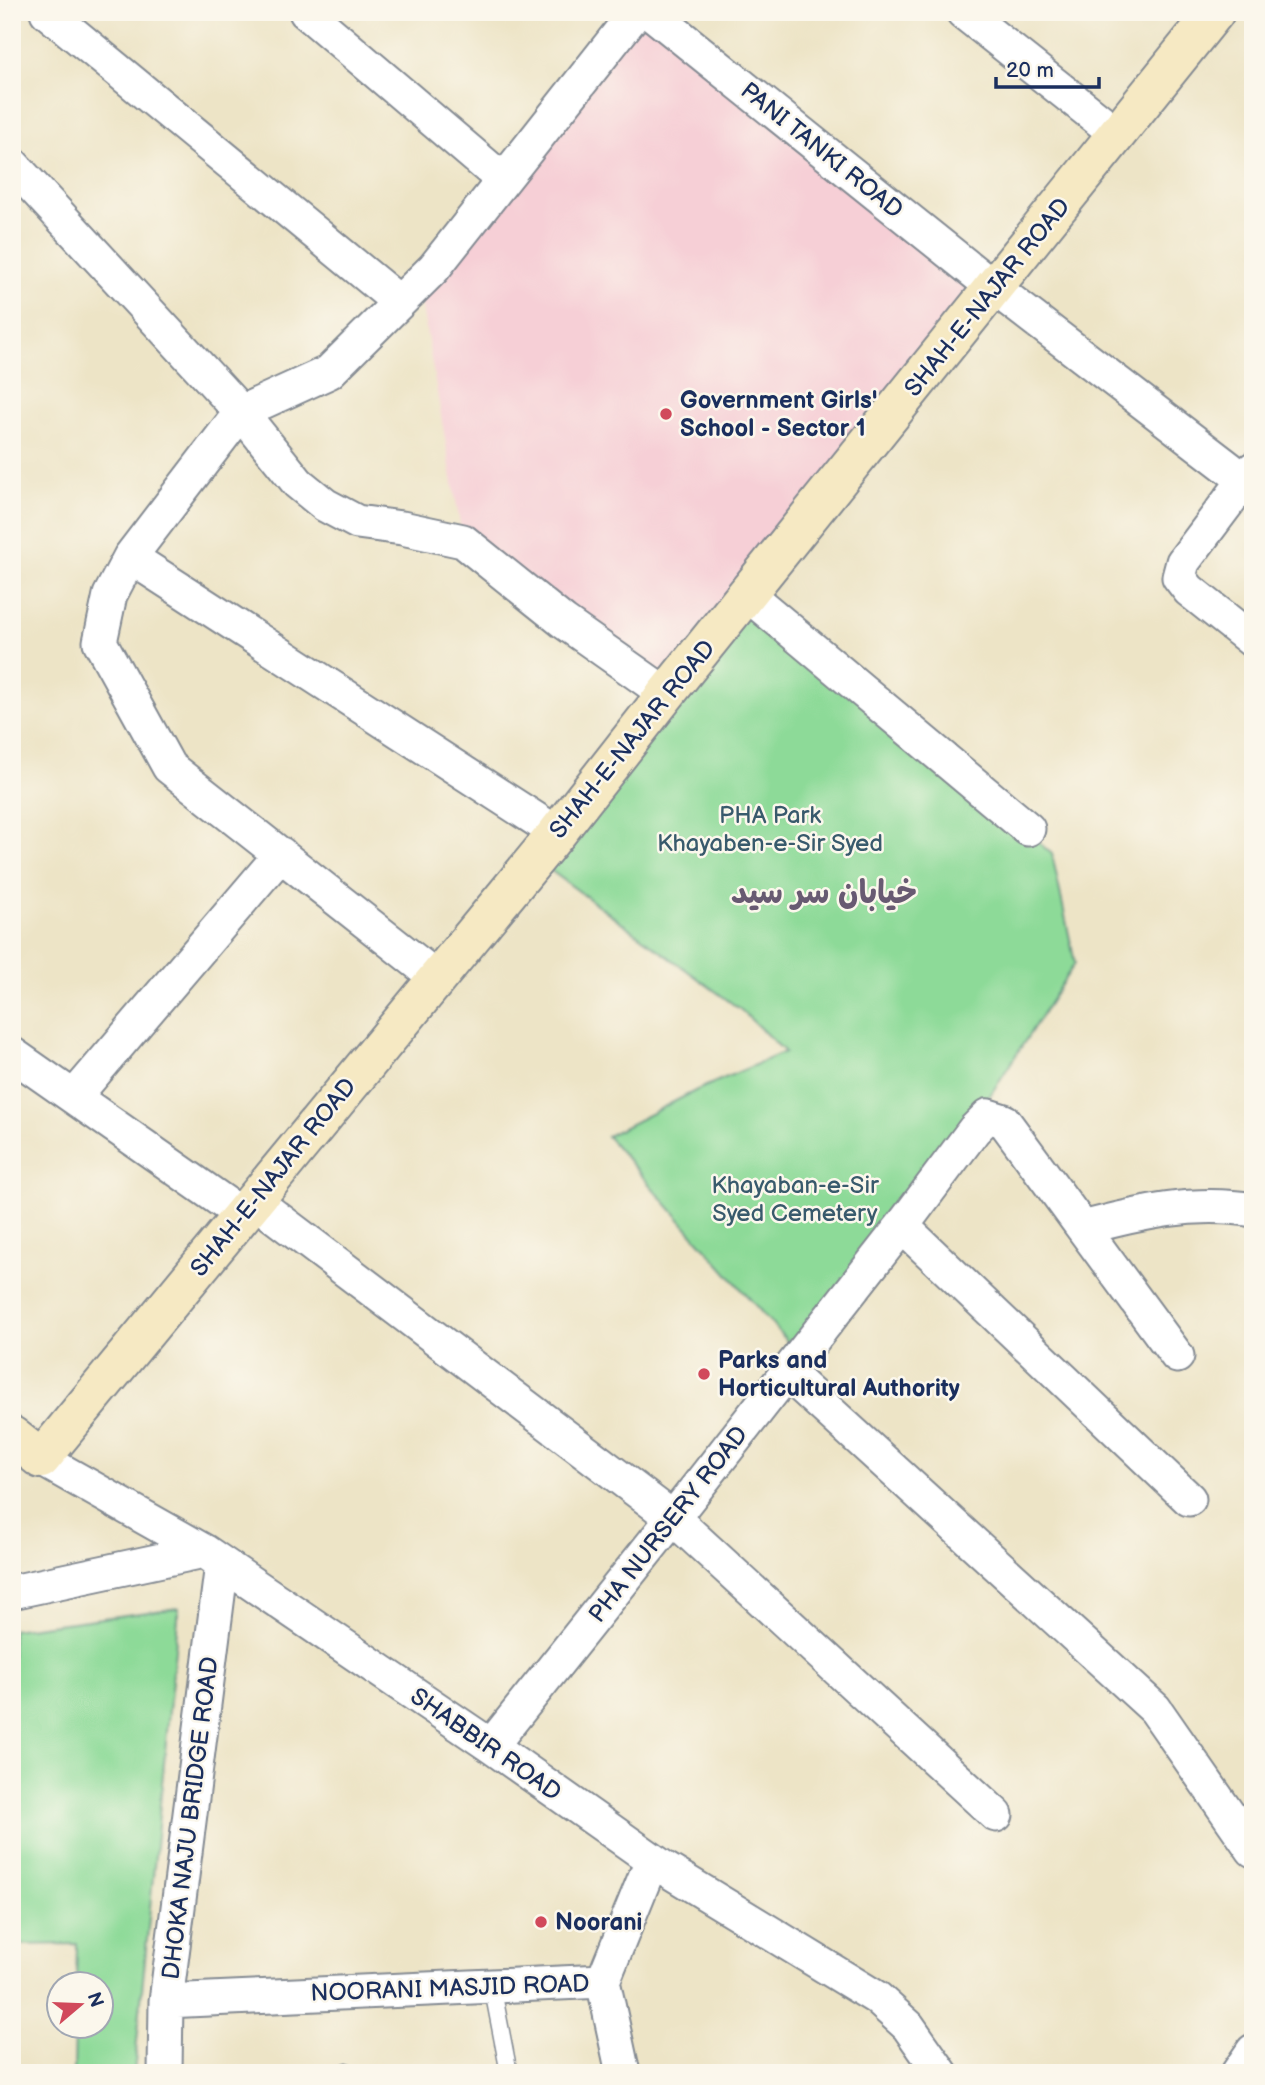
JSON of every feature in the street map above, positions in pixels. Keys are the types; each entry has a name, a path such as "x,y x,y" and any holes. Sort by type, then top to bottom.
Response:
{"street":[{"path":"47,12 399,302"},
{"path":"306,12 503,180"},
{"path":"437,978 169,767 100,642 110,595 130,557 241,412 329,372 433,268 636,12"},
{"name":"PANI TANKI ROAD","path":"650,12 994,288 1248,474"},
{"path":"963,12 1117,134"},
{"name":"SHAH-E-NAJAR ROAD","path":"27,1447 247,1208 556,833 1215,12"},
{"path":"12,164 241,412 298,483 325,505 357,522 463,541 564,622 666,694"},
{"path":"1248,474 1183,562 1179,577 1189,590 1253,641"},
{"path":"130,557 556,833"},
{"path":"748,595 1028,829"},
{"path":"74,1097 281,854"},
{"path":"12,1054 247,1208 673,1518 996,1815"},
{"name":"PHA NURSERY ROAD","path":"491,1746 787,1373 974,1130 988,1116 1004,1121 1083,1228"},
{"path":"1177,1356 1083,1228 1149,1211 1189,1206 1224,1206 1253,1210"},
{"path":"902,1226 1189,1499"},
{"path":"787,1373 1155,1709 1253,1850"},
{"name":"SHABBIR ROAD","path":"27,1447 213,1558 491,1746 652,1860 877,1998 908,2026 941,2073"},
{"path":"12,1592 213,1558"},
{"name":"DHOKA NAJU BRIDGE ROAD","path":"165,2073 166,2001 213,1558"},
{"name":"NOORANI MASJID ROAD","path":"166,2001 603,1982 652,1860"},
{"path":"603,1982 623,2073"},
{"path":"1238,2073 1253,2052"}],"lane":[{"path":"492,1985 509,2073"}],"shaded area":[{"name":"Government Girls' School - Sector 1","path":"636,12 994,288 666,694 463,541 418,284"}],"green space":[{"name":"PHA Park Khayaben-e-Sir Syed","path":"748,595 1052,854 1075,963 930,1189 800,1356 607,1136 697,1090 785,1052 741,1010 535,859"},
{"path":"179,1608 134,2073 74,2073 75,2039 116,2039 116,1969 76,1969 77,1944 12,1945 12,1630"}],"place":[{"name":"Government Girls' School - Sector 1","path":"666,414"},
{"name":"Parks and Horticultural Authority","path":"704,1374"},
{"name":"Noorani","path":"541,1922"}],"district":[{"name":"خیابان سر سید","path":"824,892"}],"park label":[{"name":"Khayaban-e-Sir Syed Cemetery","path":"795,1199"}]}
